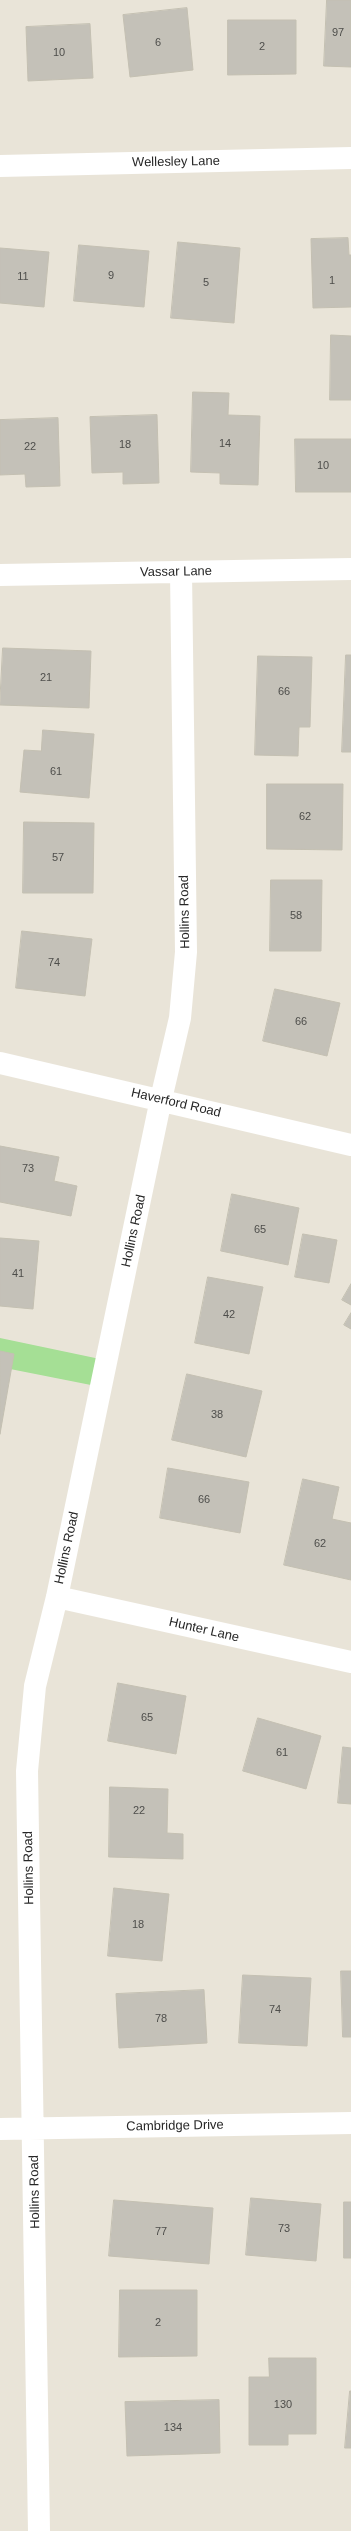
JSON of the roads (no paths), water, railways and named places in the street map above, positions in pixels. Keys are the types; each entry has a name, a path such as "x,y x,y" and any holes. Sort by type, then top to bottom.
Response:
{"street":[{"name":"Wellesley Lane","path":"0,166 351,158"},
{"name":"Vassar Lane","path":"0,575 351,569"},
{"name":"Hollins Road","path":"39,2531 34,2128 27,1771 35,1686 57,1597 161,1099 180,1018 186,952 181,572"},
{"name":"Haverford Road","path":"0,1063 161,1099 351,1145"},
{"name":"Hunter Lane","path":"57,1597 351,1662"},
{"name":"Cambridge Drive","path":"0,2129 351,2123"}]}
